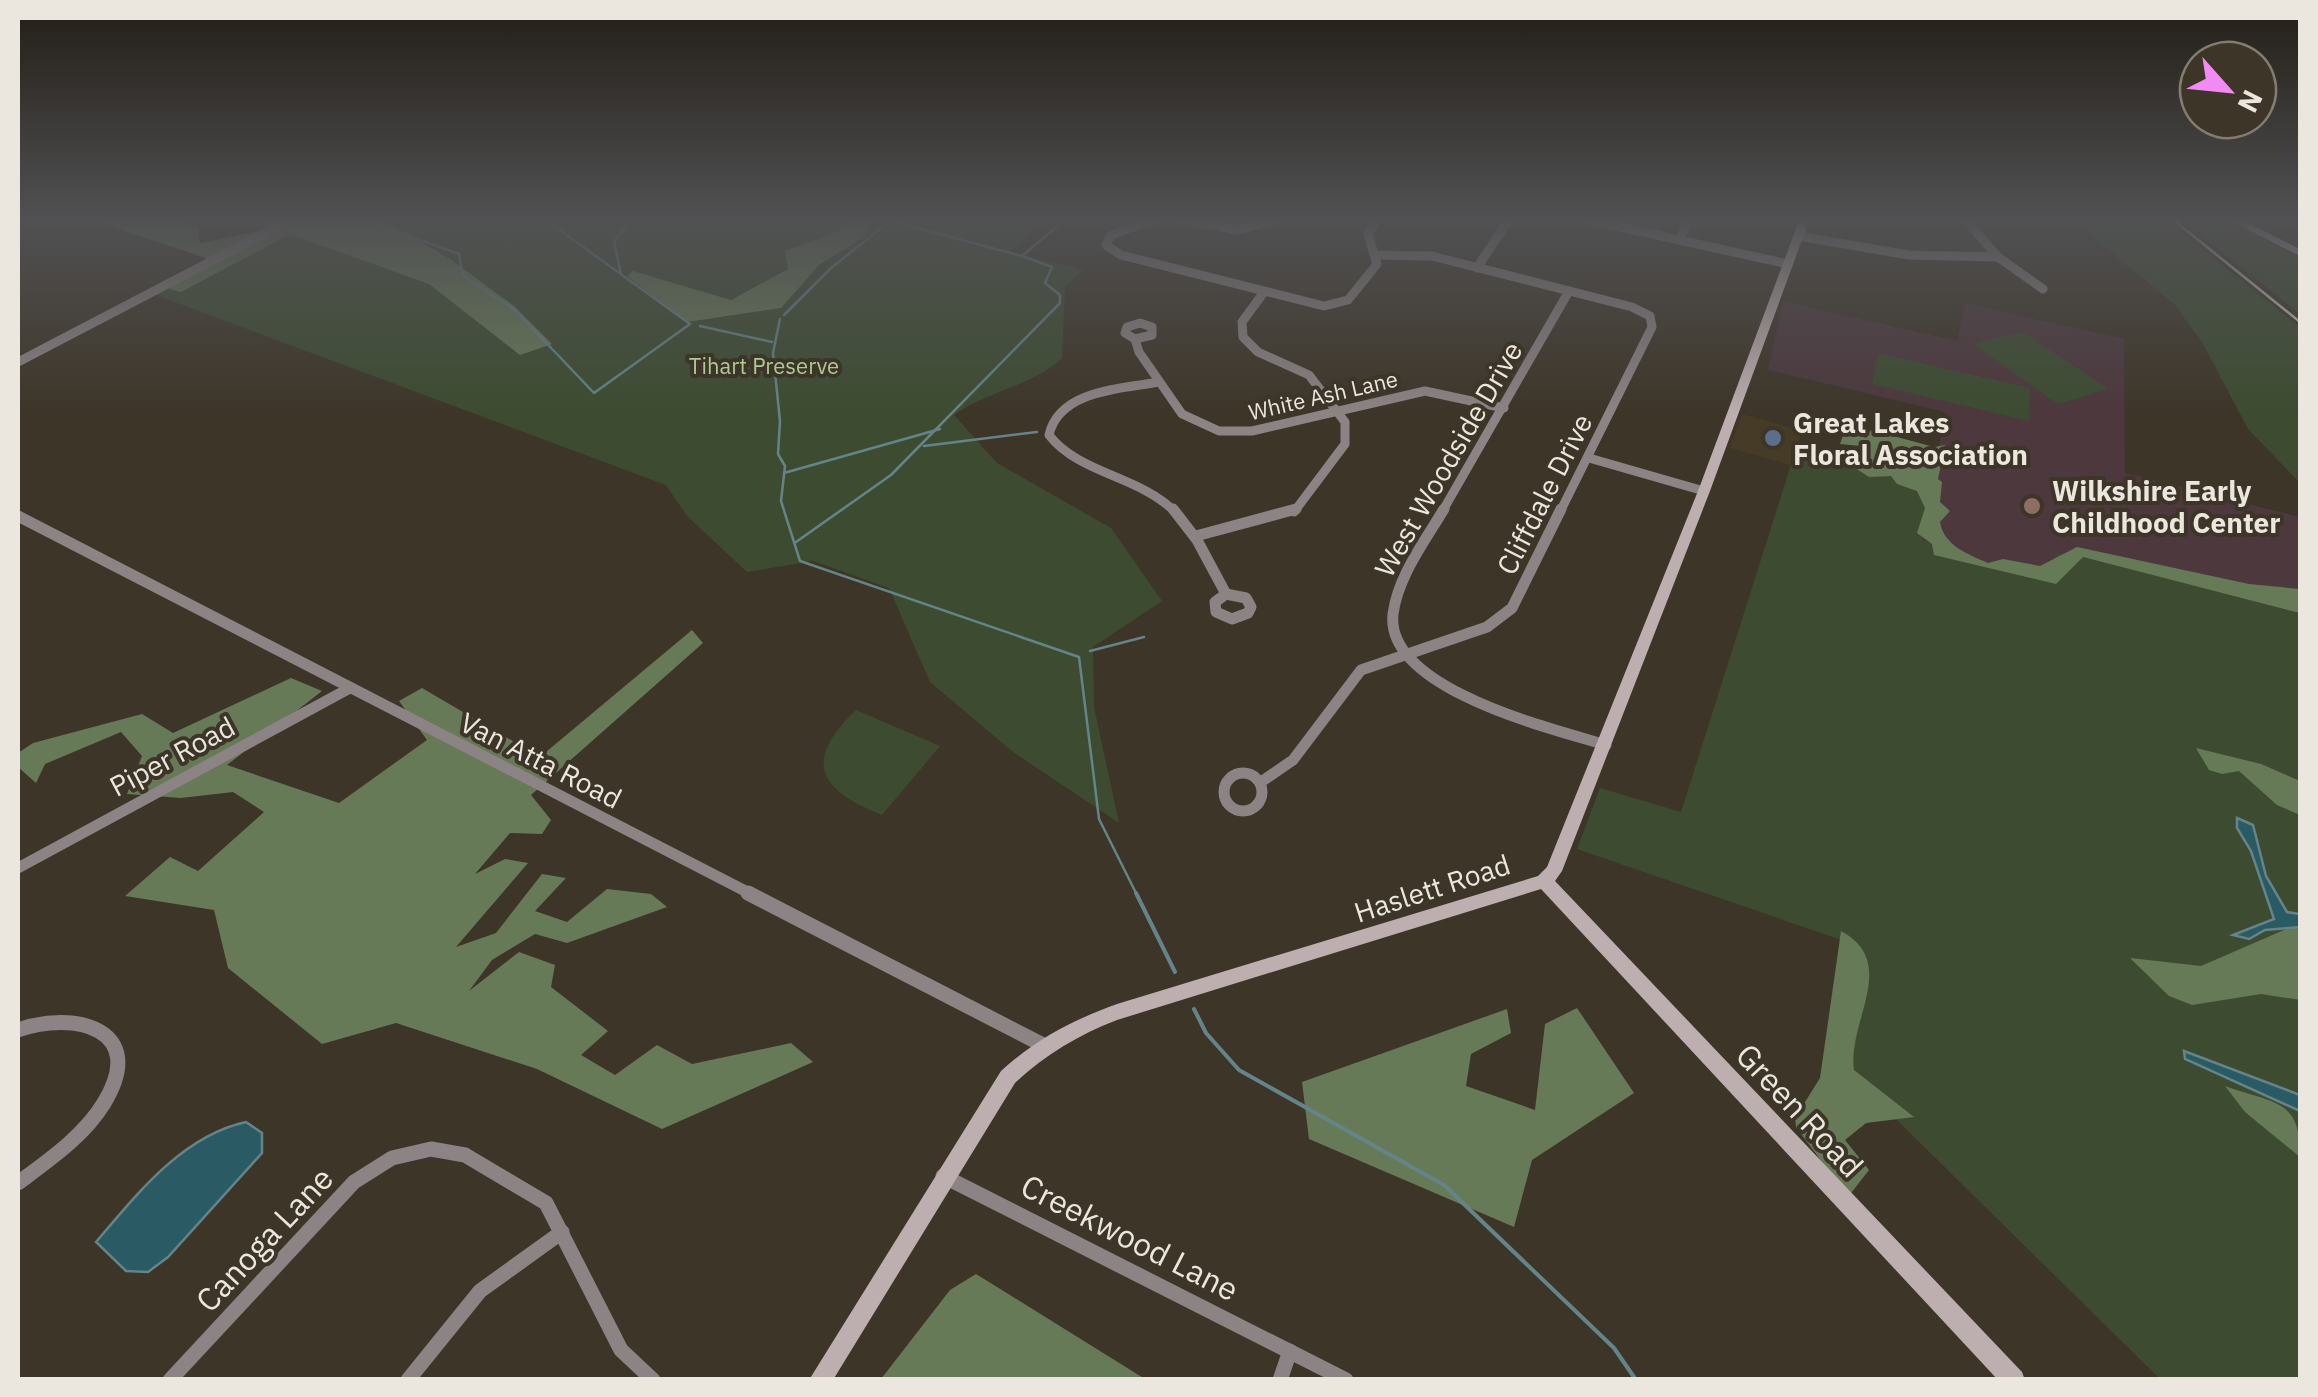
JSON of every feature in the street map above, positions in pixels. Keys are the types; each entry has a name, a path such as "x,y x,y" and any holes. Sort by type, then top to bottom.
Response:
{"street":[{"path":"18,362 169,283"},
{"path":"1231,283 1319,305 1340,304 1363,283"},
{"path":"1538,283 1569,291"},
{"name":"Haslett Road","path":"820,1380 943,1176 1008,1077 1043,1045 1073,1028 1117,1012 1544,881 1565,851 1781,283"},
{"path":"2037,283 2044,288"},
{"name":"Cliffdale Drive","path":"1261,782 1301,754 1347,681 1378,662 1487,628 1512,608 1652,330 1652,319 1644,312 1569,291"},
{"name":"West Woodside Drive","path":"1406,654 1392,617 1394,598 1569,291"},
{"path":"1196,536 1282,517 1302,506 1344,444 1346,426 1338,410 1302,369 1258,352 1243,337 1242,322 1264,292"},
{"name":"White Ash Lane","path":"1135,338 1182,414 1219,431 1252,431 1430,390 1504,408"},
{"path":"1159,382 1068,404 1052,417 1049,434 1063,451 1126,476 1156,495 1196,536 1226,594"},
{"path":"1589,458 1704,492"},
{"name":"Van Atta Road","path":"18,516 1043,1045"},
{"path":"1406,654 1438,684 1462,696 1606,745"},
{"name":"Piper Road","path":"18,868 350,688"},
{"name":"Green Road","path":"1544,881 2014,1380"},
{"path":"18,1030 54,1020 87,1022 109,1037 116,1063 112,1085 91,1120 18,1183"},
{"name":"Canoga Lane","path":"170,1380 343,1192 392,1158 431,1149 465,1155 538,1196 553,1212 621,1350 653,1380"},
{"name":"Creekwood Lane","path":"943,1176 1346,1380"},
{"path":"408,1380 480,1292 562,1232"},
{"path":"1280,1380 1290,1352"}],"shaded area":[{"path":"1783,301 1957,341 1965,303 2124,339 2125,473 2300,517 2300,613 2052,584 1940,554 1922,540 1945,412 1768,370"},
{"path":"1742,414 1802,431 1791,465 1730,448"}],"green space":[{"name":"Tihart Preserve","path":"174,283 1069,283 1065,287 1062,358 1037,376 954,415 997,463 1111,528 1162,601 1093,647 1094,707 1119,823 1013,752 930,682 889,588 813,561 747,572 687,516 666,485 153,294"},
{"path":"176,283 198,283 181,292 169,289"},
{"path":"483,283 514,306 552,344 520,355 429,284"},
{"path":"636,283 674,283 731,300 762,283 803,283 781,308 687,322"},
{"path":"2149,283 2245,283 2300,327 2300,483 2248,429 2203,344 2175,305"},
{"path":"2261,283 2300,283 2300,314"},
{"path":"2022,332 2109,389 2058,404 1973,344"},
{"path":"1878,353 2030,388 2029,421 1872,384"},
{"path":"1845,430 1866,438 1871,430 1934,447 1945,445 1938,479 1942,482 1940,502 1950,511 1940,522 1942,530 1958,548 1988,563 2003,559 2040,566 2077,547 2249,584 2300,589 2300,613 2083,557 2056,584 1934,555 1932,544 1917,533 1925,508 1917,491 1897,484 1891,476 1869,477 1852,466 1807,454 1808,449 1866,452 1860,446 1840,444"},
{"path":"1796,449 1932,485 1922,540 1942,546 1940,553 2052,583 2055,554 2067,553 2300,613 2300,1379 2160,1379 1844,1068 1856,945 1577,849 1600,788 1681,812"},
{"path":"692,630 703,643 531,795 551,820 542,834 510,833 475,874 505,859 528,863 456,947 496,933 542,874 566,878 535,911 567,922 607,889 651,894 667,907 567,943 535,934 492,960 469,991 519,952 555,965 551,987 608,1031 581,1055 615,1075 657,1045 692,1064 791,1043 813,1062 662,1129 537,1069 396,1023 322,1044 228,968 214,910 125,896 170,857 198,871 264,812 233,792 181,798 127,794 142,756 121,732 45,764 36,783 18,767 18,753 33,743 142,714 173,733 291,678 322,691 227,765 339,803 427,740 399,701 422,688 540,757"},
{"path":"856,710 940,746 882,815 844,795 825,773 828,745"},
{"path":"2196,748 2261,764 2300,781 2300,815 2277,805 2239,771 2222,774 2209,770"},
{"path":"2300,923 2300,1000 2261,994 2192,1005 2169,996 2130,958 2201,966"},
{"path":"1841,931 1858,944 1867,959 1869,976 1857,1032 1854,1070 1914,1117 1866,1123 1845,1140 1869,1170 1848,1197 1796,1127 1795,1118 1820,1078"},
{"path":"1577,1008 1634,1093 1532,1160 1514,1227 1309,1139 1302,1082 1507,1009 1511,1033 1471,1054 1466,1086 1535,1110 1545,1024"},
{"path":"2225,1086 2271,1101 2290,1113 2296,1124 2300,1157 2245,1112"},
{"path":"976,1274 1145,1379 881,1379 950,1290"}],"water":[{"path":"2237,818 2253,825 2266,876 2287,912 2300,914 2300,927 2265,930 2249,939 2233,935 2274,919 2251,851 2237,828"},
{"path":"2184,1051 2300,1095 2300,1111 2185,1059"},
{"path":"246,1122 262,1133 262,1153 168,1257 148,1272 126,1271 96,1242 181,1153 223,1129"}],"waterway":[{"path":"474,283 515,310 594,393 690,324 633,283"},
{"path":"784,315 816,283"},
{"path":"935,430 1060,303 1060,295 1045,283"},
{"path":"780,319 773,353 780,421 778,454 784,473"},
{"path":"700,326 772,342"},
{"path":"935,430 940,429"},
{"path":"784,473 935,430"},
{"path":"796,542 891,475 935,430"},
{"path":"924,446 1037,432"},
{"path":"784,473 781,501 800,561 1079,657 1099,819 1136,893"},
{"path":"1090,651 1144,637"},
{"path":"1136,893 1175,972"},
{"path":"1194,1009 1206,1033 1239,1070 1444,1185 1614,1348 1636,1380"}],"railway":[{"path":"2252,283 2300,322"}],"place":[{"name":"Great Lakes Floral Association","path":"1773,438"},
{"name":"Wilkshire Early Childhood Center","path":"2032,506"}]}
